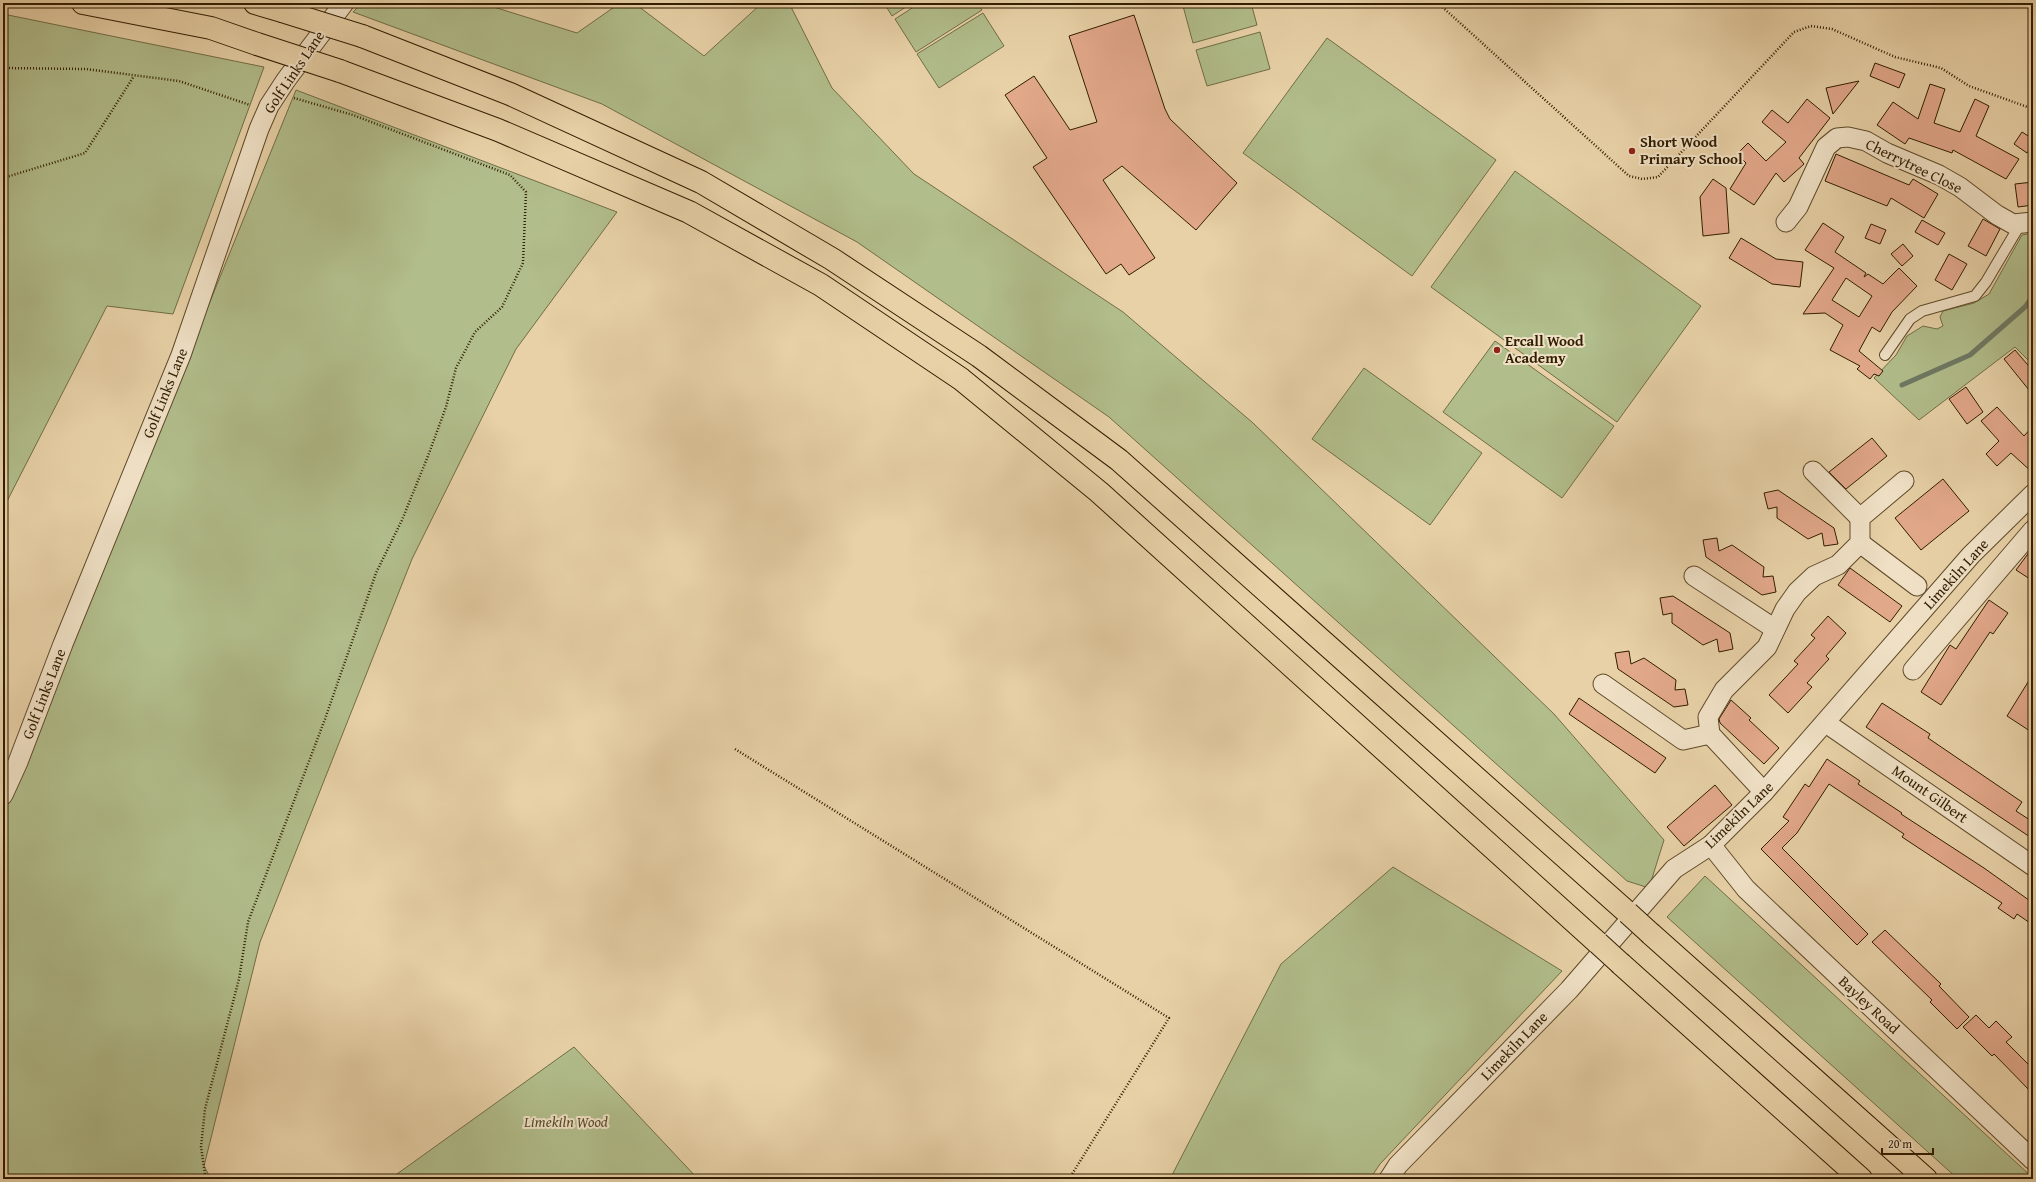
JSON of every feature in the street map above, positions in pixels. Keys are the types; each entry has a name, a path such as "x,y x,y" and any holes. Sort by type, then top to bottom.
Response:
{"highway":[{"path":"83,3 211,28 340,71 498,130 689,212 821,285 961,379 1099,492 1861,1179"},
{"path":"255,3 362,36 510,94 701,182 832,259 979,356 1119,460 1926,1179"}],"street":[{"name":"Golf Links Lane","path":"3,795 18,762 63,644 180,355 259,129 269,106 286,80 344,3"},
{"name":"Cherrytree Close","path":"1786,222 1804,196 1818,161 1826,147 1837,138 1848,137 1866,141 1939,175 1960,187 1997,215 2013,224 2027,223"},
{"path":"1764,792 1710,734 1708,717 1724,690 1736,675 1766,647 1785,609 1797,592 1814,576 1838,565 1860,543 1860,518 1813,471"},
{"path":"1860,518 1904,481"},
{"name":"Limekiln Lane","path":"1389,1179 1398,1165 1569,990 1674,869 1711,845 1764,792 1826,723 1971,555 2033,494"},
{"path":"1913,670 2033,530"},
{"path":"1860,543 1917,586"},
{"path":"1694,576 1775,630"},
{"path":"1603,684 1683,740 1710,734"},
{"name":"Mount Gilbert","path":"1826,723 2033,866"},
{"name":"Bayley Road","path":"1711,845 1746,889 2033,1160"}],"lane":[{"path":"1885,355 1910,319 1922,311 1975,296 2027,223"}],"path":[{"path":"1438,3 1629,176 1642,179 1658,177 1794,32 1811,26 1832,29 1895,58 1942,68 1969,86 2033,109"},
{"path":"3,68 86,69 179,81 244,104 269,106"},
{"path":"3,178 85,153 134,76"},
{"path":"208,1179 205,1174 201,1147 206,1109 239,979 248,922 325,719 376,573 402,520 428,456 446,406 456,368 475,332 502,307 523,263 526,192 510,175 353,116 303,102"},
{"path":"735,749 1169,1018 1069,1179"}],"green space":[{"path":"362,3 481,3 577,33 620,3 634,3 704,56 762,3 789,3 832,88 914,174 1123,312 1253,423 1554,714 1664,840 1649,888 1627,881 1109,417 857,242 602,104 353,12"},
{"path":"884,3 912,3 892,16"},
{"path":"920,3 977,3 982,10 916,52 895,19"},
{"path":"1195,3 1251,3 1257,25 1193,43 1183,6"},
{"path":"983,13 1004,46 939,88 917,54"},
{"path":"3,14 264,67 173,314 107,306 3,509"},
{"path":"1260,32 1270,69 1207,86 1196,50"},
{"path":"1327,38 1496,160 1412,276 1243,153"},
{"path":"296,90 617,212 516,349 412,559 260,942 204,1166 211,1179 3,1179 3,811"},
{"path":"1515,171 1701,306 1617,422 1431,287"},
{"path":"2033,233 2033,332 2031,337 2033,362 2031,363 2015,347 1919,420 1874,378 1896,355 1907,336 1923,326 1937,329 1943,326 1940,317 1943,311 1974,303 1989,294 2022,235"},
{"path":"1495,341 1614,426 1562,498 1443,412"},
{"path":"1364,368 1482,453 1430,525 1312,439"},
{"path":"1393,867 1562,971 1380,1164 1370,1179 1170,1179 1281,964"},
{"path":"1705,876 2033,1179 1958,1179 1667,917"},
{"name":"Limekiln Wood","path":"574,1047 698,1179 390,1179"}],"building":[{"path":"1134,15 1165,109 1170,119 1237,183 1196,230 1122,166 1103,180 1155,258 1129,275 1121,264 1106,274 1033,167 1047,158 1005,95 1034,76 1070,130 1097,122 1069,36"},
{"path":"1875,63 1905,74 1899,88 1870,76"},
{"path":"1859,81 1833,114 1826,88"},
{"path":"1930,84 1945,89 1934,123 1960,132 1975,99 1989,106 1976,136 2019,159 2006,179 1953,150 1952,153 1909,138 1905,144 1877,125 1893,102 1918,119"},
{"path":"1807,99 1830,118 1799,158 1804,164 1784,182 1776,173 1754,205 1730,189 1746,163 1737,154 1748,143 1766,161 1786,142 1762,122 1772,110 1788,123"},
{"path":"2022,132 2033,139 2033,144 2027,153 2014,144"},
{"path":"1836,154 1909,185 1913,179 1938,194 1924,218 1891,198 1887,206 1825,181"},
{"path":"1713,179 1726,188 1729,233 1703,236 1700,197"},
{"path":"2033,182 2033,205 2018,207 2015,184"},
{"path":"1983,219 2000,229 1986,256 1968,246"},
{"path":"1922,220 1945,233 1938,245 1915,232"},
{"path":"1823,223 1844,237 1835,252 1866,273 1864,277 1868,274 1883,284 1899,268 1917,286 1892,312 1880,332 1872,327 1859,351 1883,371 1879,376 1874,374 1870,379 1857,369 1860,366 1830,350 1843,325 1825,313 1803,314 1834,268 1805,250","holes":["1846,278 1872,296 1859,317 1832,300"]},
{"path":"1871,224 1886,230 1880,244 1865,238"},
{"path":"1741,238 1776,259 1803,262 1800,287 1772,284 1729,258"},
{"path":"1903,244 1913,256 1902,266 1891,254"},
{"path":"1949,254 1967,264 1952,290 1935,280"},
{"path":"2015,350 2033,371 2033,395 2004,359"},
{"path":"1966,387 1983,412 1967,424 1949,399"},
{"path":"1997,407 2024,436 2033,426 2033,473 2011,453 1997,466 1986,454 1999,441 1981,421"},
{"path":"1872,438 1887,456 1846,489 1829,472"},
{"path":"1943,479 1969,511 1921,550 1895,518"},
{"path":"1778,490 1834,528 1838,544 1824,546 1822,533 1808,539 1777,518 1777,507 1768,509 1764,493"},
{"path":"1717,538 1719,551 1732,545 1764,567 1763,577 1773,576 1776,592 1762,595 1706,557 1703,540"},
{"path":"2033,547 2033,581 2016,570"},
{"path":"1850,568 1902,606 1890,622 1838,585"},
{"path":"1673,596 1730,633 1733,649 1719,652 1717,639 1703,645 1672,623 1672,613 1663,615 1660,598"},
{"path":"1989,600 2008,613 1993,634 1990,632 1941,705 1921,692 1950,645 1956,649"},
{"path":"1828,616 1846,633 1826,656 1829,659 1807,683 1812,687 1788,713 1769,695 1798,664 1794,661 1815,638 1811,635"},
{"path":"1629,651 1631,664 1644,658 1676,680 1675,690 1685,689 1688,705 1674,707 1618,669 1615,653"},
{"path":"2033,674 2033,733 2007,716"},
{"path":"1579,698 1666,758 1655,773 1569,714"},
{"path":"1731,700 1751,718 1749,720 1779,748 1764,764 1720,723 1719,719"},
{"path":"1882,703 1930,734 1928,738 2022,802 2016,811 2033,822 2033,839 1866,727"},
{"path":"1827,759 1860,781 1858,784 1984,868 2033,903 2033,925 2017,914 2014,919 1998,908 2002,903 1902,837 1904,834 1829,784 1797,833 1782,848 1868,934 1857,945 1761,849 1789,821 1783,817 1805,784 1809,787"},
{"path":"1715,785 1732,805 1684,846 1667,827"},
{"path":"1885,930 1941,984 1939,986 1969,1017 1957,1029 1930,1002 1932,1000 1872,942"},
{"path":"1976,1015 1989,1028 1996,1021 2012,1037 2006,1042 2033,1069 2033,1094 1994,1054 1992,1056 1963,1027"}],"waterway":[{"path":"1902,385 1970,355 2025,307 2033,296"}],"place":[{"name":"Short Wood Primary School","path":"1632,151"},
{"name":"Ercall Wood Academy","path":"1497,350"}]}
